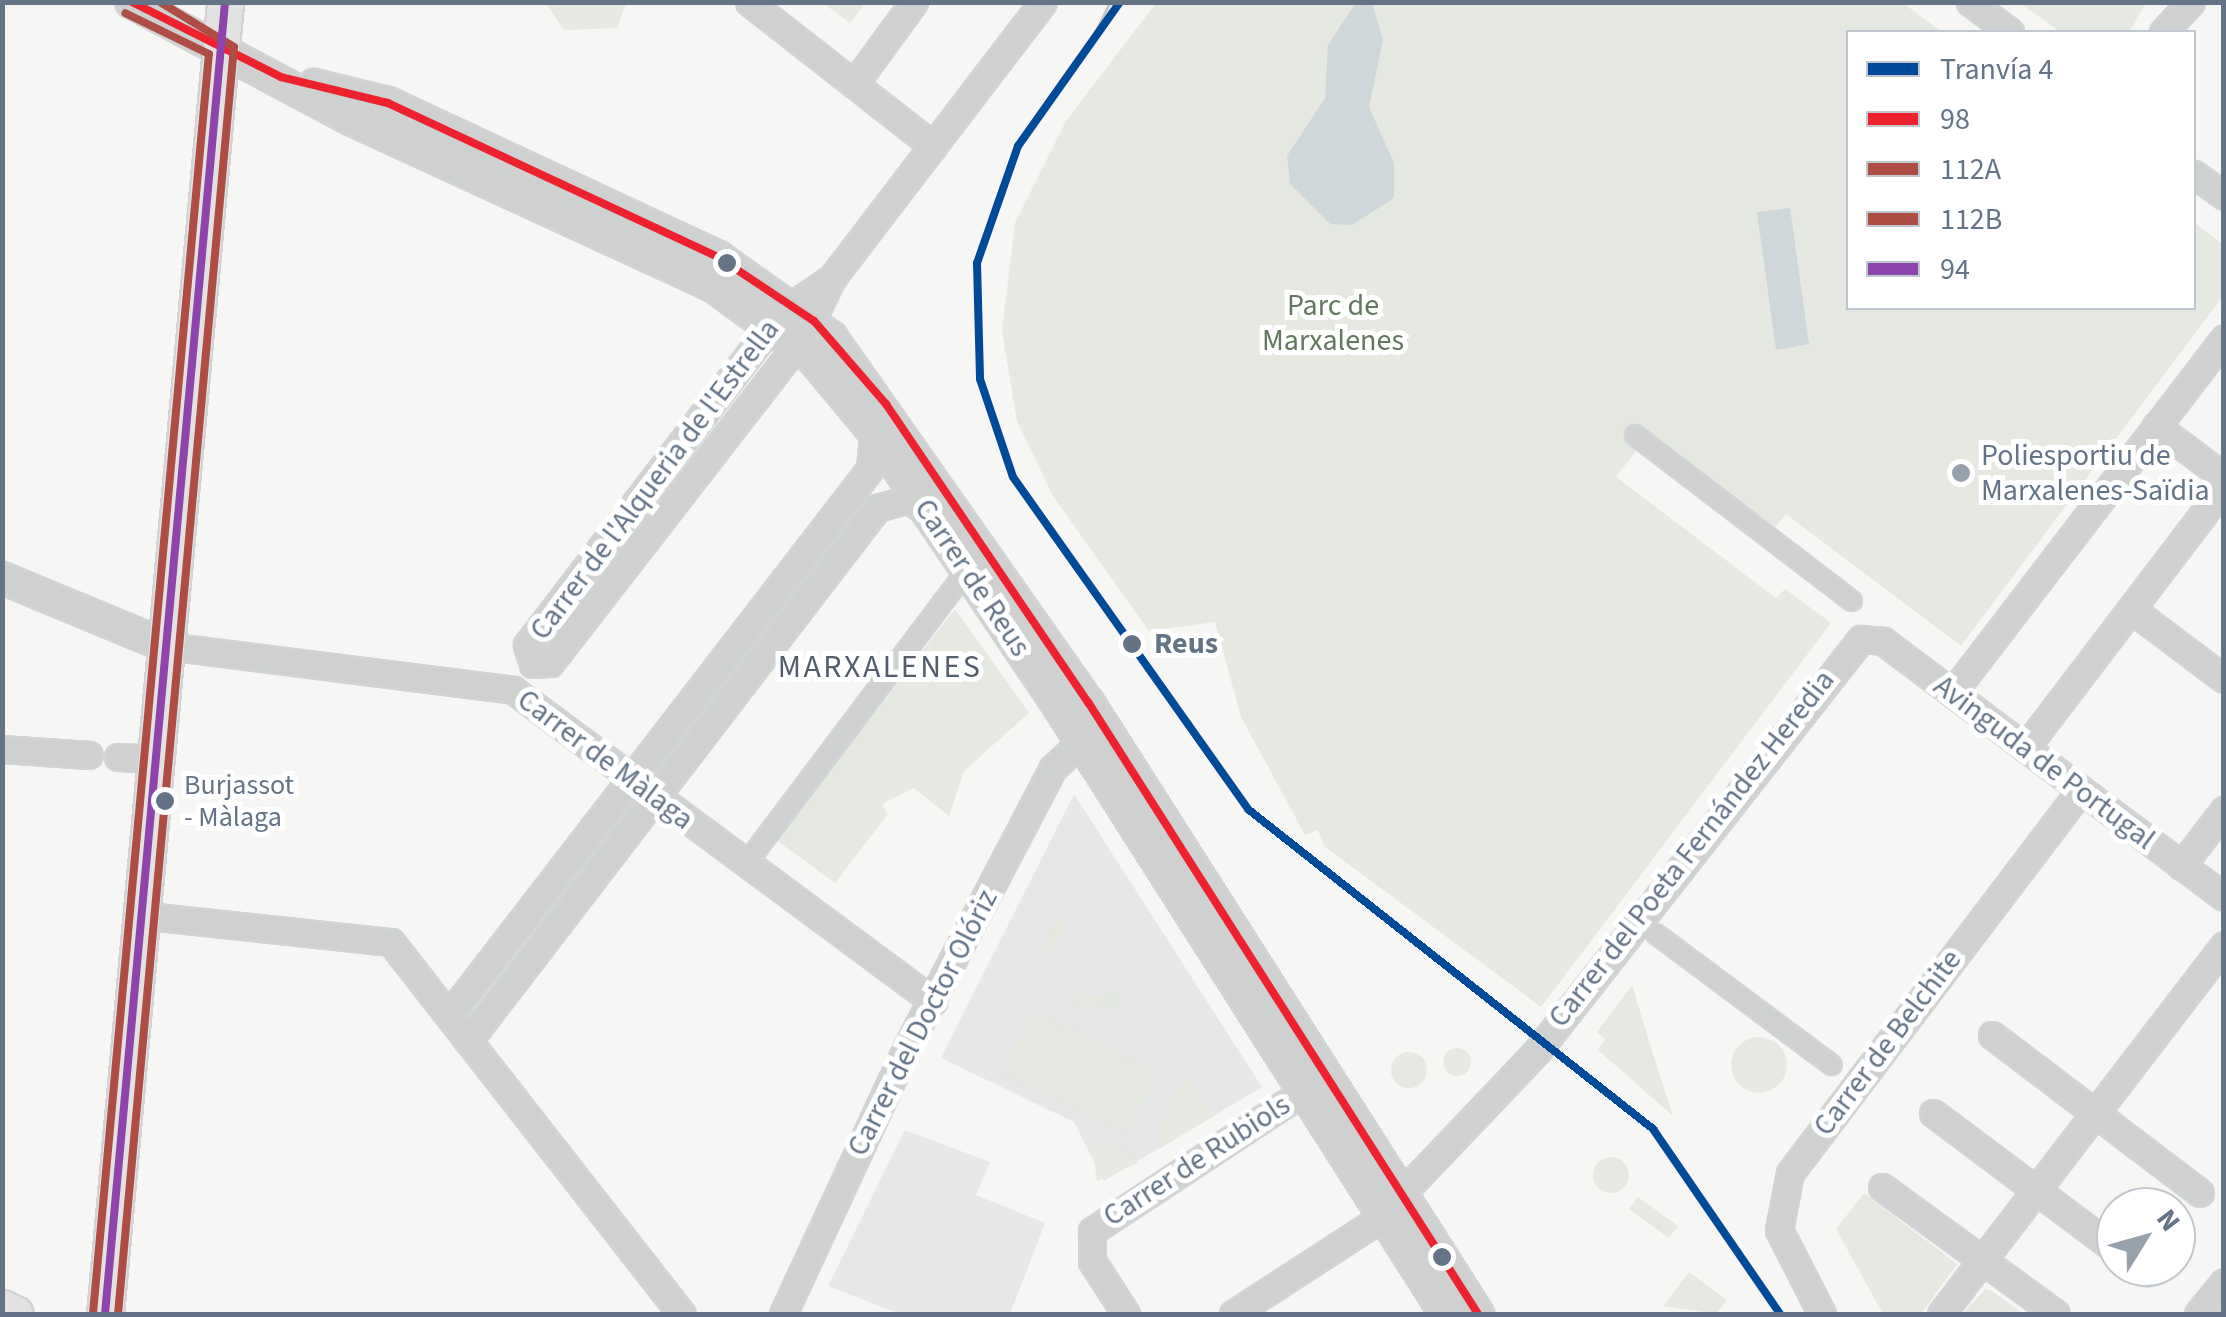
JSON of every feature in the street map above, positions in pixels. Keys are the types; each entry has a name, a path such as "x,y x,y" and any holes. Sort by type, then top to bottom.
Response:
{"main road":[{"path":"105,1314 138,916 136,758 166,646 225,2"},
{"path":"2,1308 16,1314"}],"street":[{"name":"Carrer de Reus","path":"131,2 281,77 388,104 718,257 886,404 982,543 1393,1204 1446,1314"},
{"path":"750,2 933,146"},
{"path":"854,84 914,2"},
{"path":"1970,2 2007,30"},
{"path":"2163,30 2169,2"},
{"path":"2165,30 2191,2"},
{"name":"Carrer de l'Alqueria de l'Estrella","path":"513,690 533,664 528,645 832,278 933,146 1029,7"},
{"path":"2196,175 2224,196"},
{"name":"Carrer de Reus","path":"794,324 872,431 1081,742 1303,1092 1478,1314"},
{"path":"1952,693 2224,338"},
{"path":"2156,426 2224,477"},
{"path":"449,1016 870,469 872,431"},
{"path":"1636,435 1852,601"},
{"path":"2025,748 2224,488"},
{"path":"468,1041 876,508 908,500 928,513"},
{"path":"745,865 967,570"},
{"path":"2,578 166,646"},
{"path":"2132,608 2224,679"},
{"name":"Carrer del Poeta Fernández Heredia","path":"1233,1314 1393,1204 1538,1050 1861,639"},
{"name":"Avinguda de Portugal","path":"1861,639 1884,641 2224,897"},
{"name":"Carrer de Màlaga","path":"166,646 513,690 932,1001"},
{"name":"Carrer del Doctor Olóriz","path":"783,1314 932,1001 1053,768 1081,742"},
{"path":"2,749 89,754"},
{"name":"Carrer de Belchite","path":"1822,1314 1779,1230 1790,1173 2080,791"},
{"path":"2182,866 2224,810"},
{"path":"138,916 391,942 682,1314"},
{"path":"1656,934 1832,1064"},
{"path":"1941,1314 2224,945"},
{"path":"1992,1035 2200,1193"},
{"name":"Carrer de Rubiols","path":"1126,1314 1092,1261 1092,1230 1303,1092"},
{"path":"1934,1113 2096,1235"},
{"path":"1882,1186 2056,1314"},
{"path":"2198,1314 2224,1282"}],"shaded area":[{"path":"1372,3 1383,40 1369,107 1394,163 1394,198 1352,225 1330,224 1290,184 1287,156 1325,98 1328,45 1355,4"},
{"path":"1790,208 1809,344 1776,350 1757,212"},
{"path":"1074,794 1262,1087 1104,1181 1074,1122 941,1058"},
{"path":"905,1130 990,1162 976,1195 1045,1223 1010,1314 900,1314 828,1286"}],"green space":[{"path":"546,3 626,3 617,28 564,30"},
{"path":"823,3 859,3 863,6 850,23"},
{"name":"Parc de Marxalenes","path":"1156,3 1903,3 1939,30 1846,30 1846,310 2196,310 2196,224 2223,245 2223,296 1961,646 1786,514 1775,527 1659,440 1642,443 1616,477 1776,598 1785,589 1831,623 1541,1007 1324,846 1318,830 1305,835 1241,717 1215,622 1149,631 1053,496 1017,421 1002,331 1015,223 1066,121"},
{"path":"2020,3 2146,3 2130,30 2057,30"},
{"path":"955,609 1029,713 964,771 949,816 914,788 882,804 888,814 835,883 776,840"},
{"path":"1062,909 1066,926 1054,954 1041,949"},
{"path":"1632,985 1673,1116 1598,1050 1605,1039 1597,1032"},
{"path":"1110,990 1118,1000 1109,1006 1076,1005 1083,993 1098,999"},
{"path":"1031,1012 1157,1070 1128,1133 1002,1075"},
{"path":"1759,1037 1779,1045 1787,1065 1779,1085 1759,1093 1739,1085 1731,1065 1739,1045"},
{"path":"1457,1048 1467,1052 1471,1062 1467,1072 1457,1076 1447,1072 1443,1062 1447,1052"},
{"path":"1409,1052 1422,1057 1427,1070 1422,1083 1409,1088 1396,1083 1391,1070 1396,1057"},
{"path":"1185,1071 1214,1116 1159,1149 1157,1133"},
{"path":"1092,1145 1117,1145 1138,1163 1097,1181"},
{"path":"1611,1157 1624,1162 1629,1175 1624,1188 1611,1193 1598,1188 1593,1175 1598,1162"},
{"path":"1864,1193 1957,1264 1921,1314 1883,1314 1836,1229"},
{"path":"1638,1197 1678,1226 1669,1238 1629,1209"},
{"path":"1689,1272 1727,1300 1716,1314 1663,1306"},
{"path":"1985,1289 1992,1291 2024,1314 1963,1314"}],"tram line":[{"path":"1091,40 1110,2"},
{"name":"4","path":"1120,2 1018,146 977,263 980,379 1013,477 1249,810 1653,1129 1780,1314"}],"transit line":[{"name":"98","path":"132,2 281,77 388,103 718,257 814,321 886,404 1088,702 1478,1314"},
{"name":"112A","path":"118,1314 234,47 160,2"},
{"name":"94","path":"105,1314 225,2"},
{"name":"112B","path":"93,1313 209,54 125,13"}],"place":[{"name":"Poliesportiu de Marxalenes-Saïdia","path":"1961,473"},
{"name":"Reus","path":"1132,644"},
{"name":"Burjassot - Màlaga","path":"165,801"}],"district":[{"name":"MARXALENES","path":"880,667"}]}
